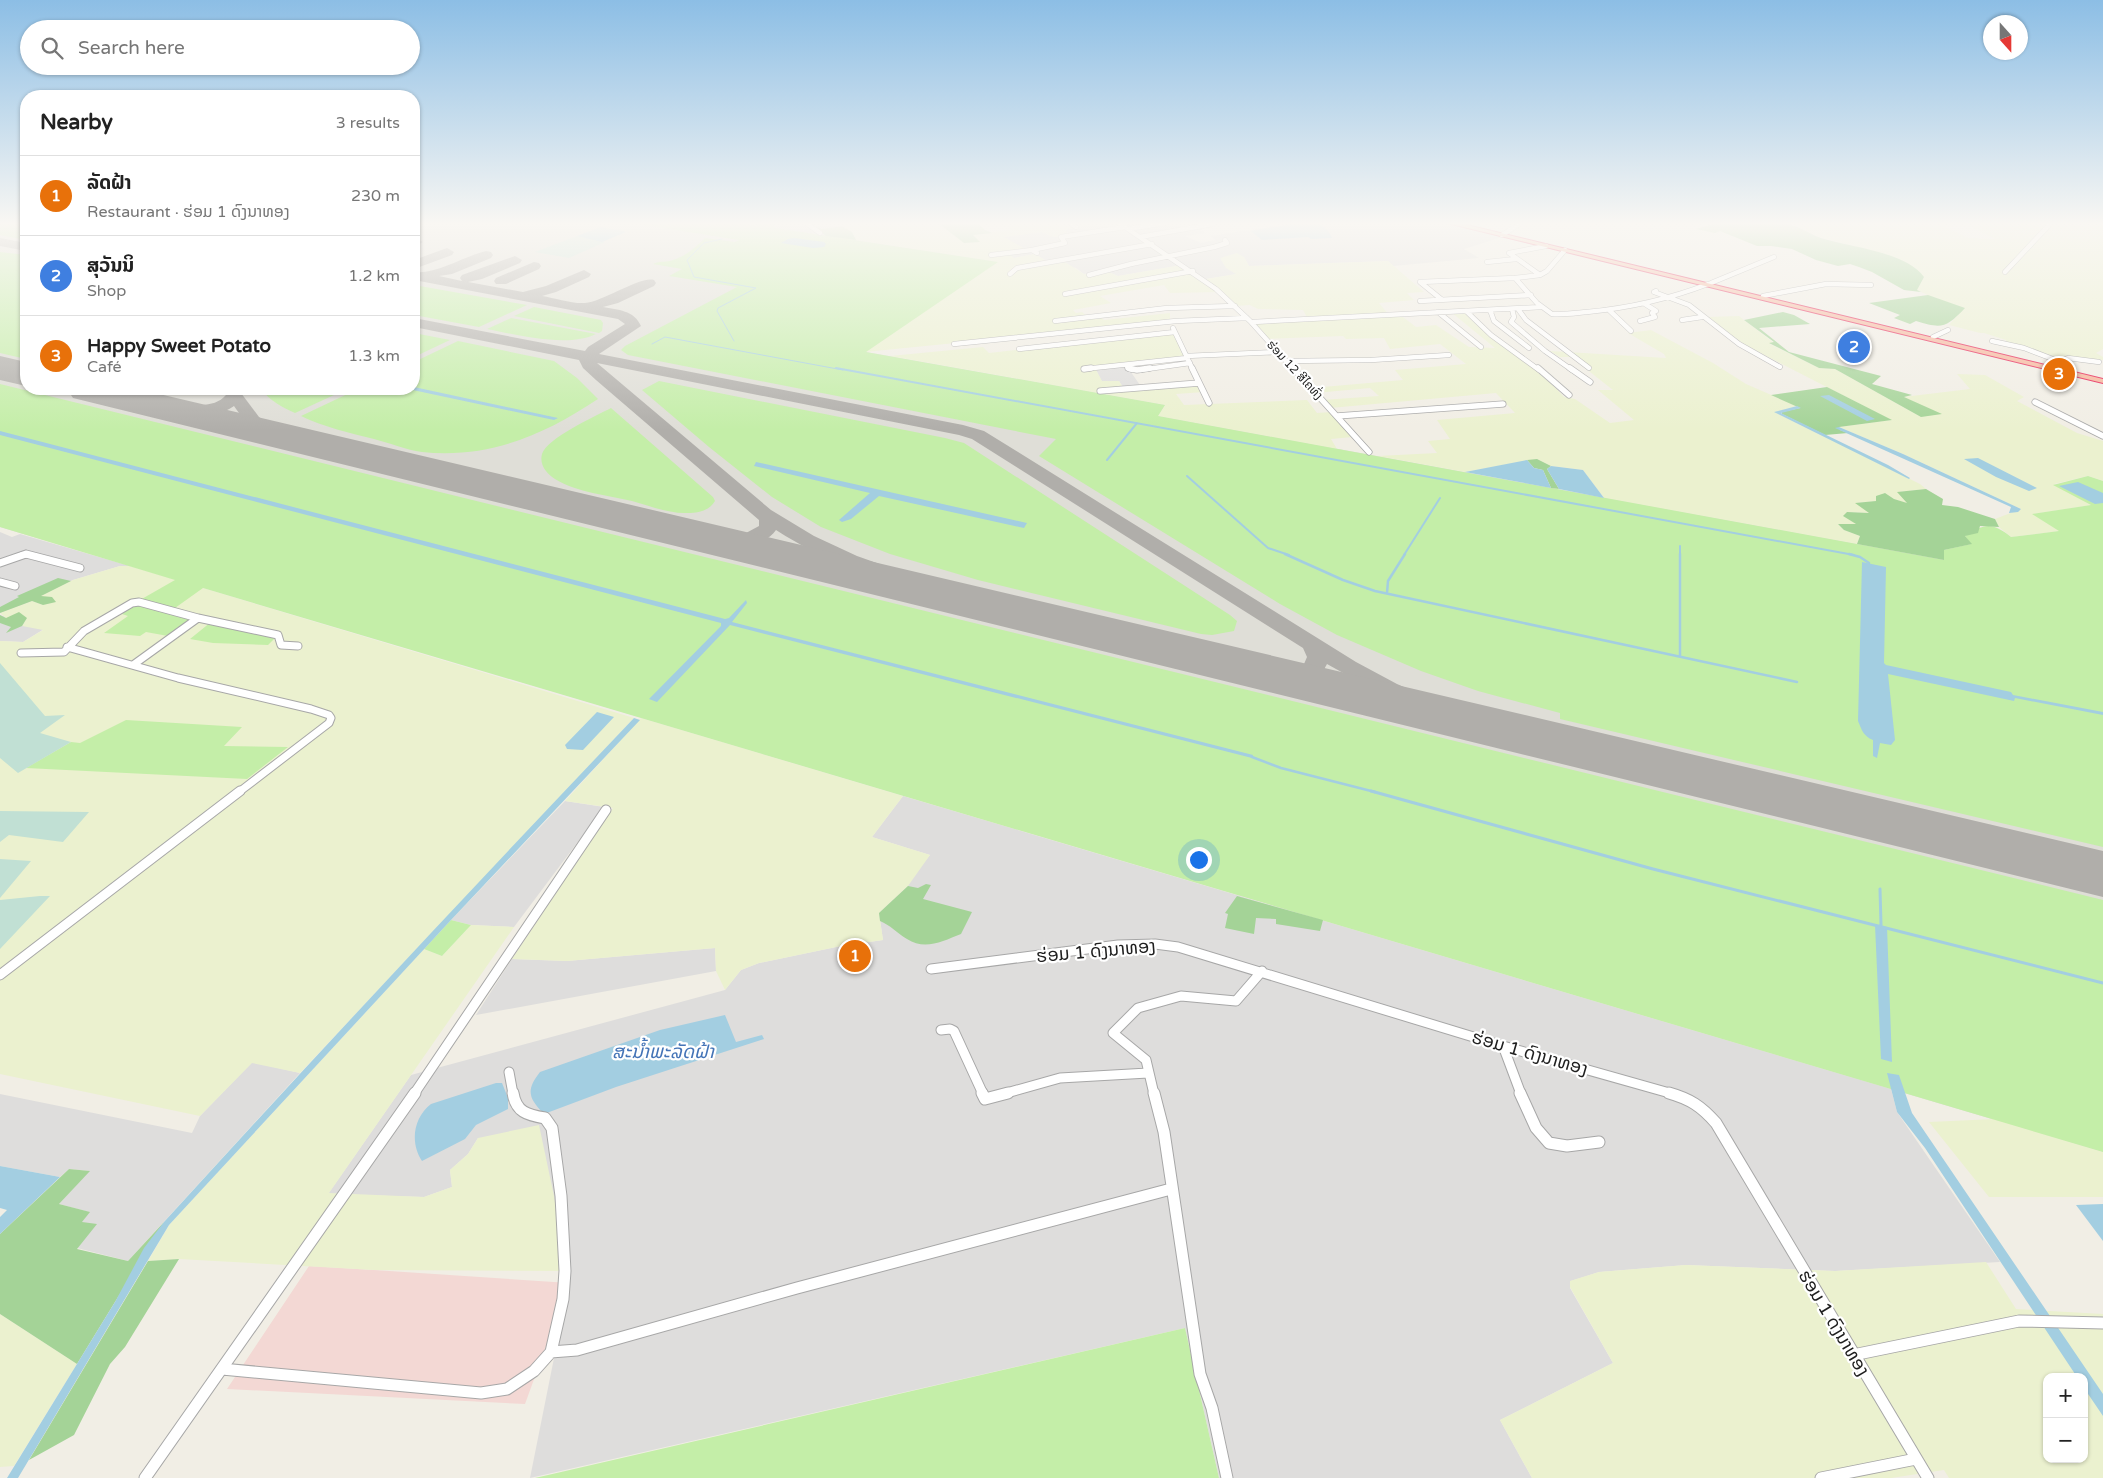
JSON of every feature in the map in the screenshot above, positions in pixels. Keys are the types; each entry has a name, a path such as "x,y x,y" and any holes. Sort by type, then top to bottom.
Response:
{"highway":[{"path":"1742,292 2103,379"},
{"path":"1745,292 1933,337 2055,363 2103,379"}],"street":[{"path":"1065,294 1076,292"},
{"name":"ຮ່ອມ 12 ສີໄຄທົ່ງ","path":"1220,292 1253,322 1369,452"},
{"path":"1433,292 1442,299"},
{"path":"1528,292 1541,307 1553,314 1609,310 1645,304 1687,292"},
{"path":"1656,292 1654,292 1691,307 1739,344 1780,367"},
{"path":"1763,296 1784,292"},
{"path":"1420,301 1531,295"},
{"path":"1640,321 1655,317 1652,313 1656,311 1645,304"},
{"path":"1056,321 1167,308 1235,306"},
{"path":"1253,322 1541,307"},
{"path":"1512,309 1514,317 1512,323 1545,351 1590,382"},
{"path":"1518,309 1526,320 1589,368"},
{"path":"1490,310 1494,321 1529,348"},
{"path":"1609,310 1631,331"},
{"path":"1466,311 1478,325 1507,349 1535,366 1569,395"},
{"path":"1438,312 1481,347"},
{"path":"1682,320 1702,317"},
{"path":"954,344 1170,322 1247,318"},
{"path":"1170,322 1209,403"},
{"path":"1933,337 1948,330"},
{"path":"1019,349 1175,332"},
{"path":"1992,341 2024,348 2055,363 2074,359 2100,362"},
{"path":"1084,369 1126,365 1129,369 1137,370 1188,359 1278,352"},
{"path":"1286,361 1388,359 1449,355"},
{"path":"1100,391 1199,383"},
{"path":"2035,402 2103,436"},
{"path":"1337,416 1503,404"},
{"path":"0,563 26,554 80,568"},
{"path":"0,582 15,586"},
{"path":"20,653 64,652 84,631 139,602 198,618 262,630 278,635 281,644 298,646"},
{"path":"133,665 198,618"},
{"path":"0,975 329,723 331,718 329,715 311,709 67,648"},
{"path":"145,1478 399,1115 606,810"},
{"name":"ຮ່ອມ 1 ດົງນາທອງ","path":"931,969 1118,945 1154,944 1178,947 1262,971 1503,1046 1684,1097 1703,1108 1716,1123 1928,1478"},
{"path":"1228,1478 1212,1408 1200,1374 1164,1132 1146,1060 1113,1034 1138,1008 1181,996 1236,1001 1262,971"},
{"path":"941,1030 950,1029 954,1031 986,1099 1060,1078 1148,1073"},
{"path":"1503,1046 1533,1124 1547,1143 1561,1146 1600,1142"},
{"path":"222,1369 481,1393 507,1389 534,1371 551,1352 563,1300 565,1271 561,1196 552,1128 545,1118 521,1113 516,1108 510,1072"},
{"path":"551,1352 577,1350 797,1288 1171,1189"},
{"path":"1853,1355 2019,1321 2103,1323"},
{"path":"1821,1478 1916,1458"}],"shaded area":[{"path":"0,292 20,292 20,395 420,395 420,292 954,292 866,352 1165,405 1158,416 2103,589 2103,1152 0,527"},
{"path":"1126,365 1142,388 1124,389 1119,381 1102,382 1095,368"},
{"path":"0,532 12,537 20,534 130,566 120,566 73,580 32,601 0,613"},
{"path":"0,615 44,629 23,642 0,641"},
{"path":"903,796 1891,1089 1897,1112 2000,1262 1835,1271 1686,1265 1599,1272 1571,1281 1570,1288 1613,1363 1500,1420 1532,1478 1219,1478 1185,1328 530,1478 569,1283 478,1138 468,1154 450,1170 452,1187 424,1197 328,1194 411,1075 725,990 741,970 759,963 841,946 883,940 879,913 930,855 872,837"},
{"path":"565,801 604,807 514,927 471,925 451,920"},
{"path":"715,948 716,971 476,1015 512,959 567,961"},
{"path":"252,1062 300,1073 128,1261 77,1248 82,1222 89,1212 59,1204 89,1171 69,1169 60,1177 0,1166 0,1094 192,1133 200,1116"},
{"path":"309,1266 569,1283 525,1404 227,1389"}],"green space":[{"path":"0,292 20,292 20,358 0,353"},
{"path":"420,292 453,292 527,305 479,327 420,316"},
{"path":"728,292 954,292 866,352 1165,405 1158,416 1944,560 1944,550 1971,544 1965,536 1983,527 1988,526 1999,529 2011,537 2059,531 2032,514 2091,505 2053,485 2088,476 2103,481 2103,847 1560,719 1560,713 1478,691 1421,671 1337,635 1280,604 1039,456 1056,439 628,355 621,350 625,346"},
{"path":"953,292 1123,292 1100,296 1111,303 1073,310 1076,313 1082,312 1088,317 1099,316 1104,320 1170,313 1170,319 1166,322 865,352"},
{"path":"1169,292 1424,292 1407,293 1414,300 1379,303 1389,315 1399,314 1416,327 1436,325 1469,347 1495,348 1451,312 1466,311 1478,325 1535,366 1564,397 1575,399 1610,423 1634,420 1598,390 1613,390 1571,357 1560,357 1550,351 1666,358 1664,354 1628,333 1651,330 1713,363 1746,384 1797,406 1775,412 1920,484 1926,489 1898,492 1908,504 1884,493 1877,501 1856,503 1870,513 1847,512 1858,524 1838,524 1844,530 1860,536 1857,544 1604,498 1583,470 1551,466 1537,459 1465,472 1378,456 1437,453 1428,441 1450,439 1437,420 1515,413 1496,393 1330,408 1322,400 1379,396 1370,388 1315,393 1311,388 1403,380 1395,370 1466,364 1440,344 1390,349 1384,338 1346,339 1343,336 1266,339 1253,322 1308,319 1303,310 1258,309 1250,305 1235,306 1220,292"},
{"path":"1921,292 2103,292 2103,349 2096,353 2103,357 2103,360 2068,356 2055,357 2005,342 2006,340 1984,333 1949,325 1964,308 1938,300"},
{"path":"1928,295 1965,308 1953,320 1938,326 1916,321 1910,324 1894,318 1900,315 1869,303"},
{"path":"534,307 601,320 603,323 602,331 599,333 514,316"},
{"path":"1783,312 1794,315 1810,324 1759,328 1789,352 1881,376 1872,384 1912,395 1904,397 1942,414 1921,417 1835,369 1819,368 1769,343 1774,342 1744,320"},
{"path":"1739,316 1774,343 1770,344 1819,368 1835,369 1921,417 1903,397 1970,389 1957,374 1985,375 2024,397 2017,401 2077,433 2103,441 2103,481 2088,476 2054,484 2092,505 2033,514 2060,531 2011,537 1999,527 1995,519 2021,509 1903,454 1839,427 1891,420 1745,345 1707,317"},
{"path":"511,318 596,334 585,338 557,340 527,337 487,329"},
{"path":"1175,332 1187,358 1095,368 1102,381 1119,381 1124,389 1199,383 1204,392 1176,394 1184,405 1307,400 1317,413 1331,412 1352,437 1331,439 1337,449 1158,416 1165,405 890,356 983,347 989,353"},
{"path":"420,334 450,340 420,354"},
{"path":"458,341 554,361 577,378 598,399 557,423 515,442 470,452 447,453 410,450 328,427 301,416 345,395 420,395 420,359"},
{"path":"659,381 964,443 1230,615 1237,621 1234,631 1212,635 1201,634 978,580 890,554 821,527 772,497 642,390"},
{"path":"0,384 20,389 20,395 45,395 2103,900 2103,1152 203,588 175,608 140,600 175,580 0,527"},
{"path":"1827,387 1892,420 1839,427 1840,430 1848,433 1825,435 1782,414 1782,412 1800,408 1771,395"},
{"path":"267,395 334,395 295,413 272,400"},
{"path":"611,408 713,497 715,501 713,504 703,511 696,513 667,511 573,488 549,475 544,469 541,458 546,448 573,428"},
{"path":"1537,459 1551,466 1547,469 1559,489 1551,488 1543,470 1534,468 1527,460"},
{"path":"1926,489 1943,499 1942,505 1958,507 1995,519 1999,527 1980,526 1978,533 1965,536 1972,544 1944,550 1944,560 1857,544 1860,536 1844,530 1838,524 1856,524 1843,516 1847,512 1869,513 1855,503 1876,501 1876,496 1885,493 1894,499 1907,503 1897,492"},
{"path":"120,566 130,566 634,718 300,1073 252,1063 200,1116 0,1074 0,641 23,642 43,630 22,626 27,618 6,618 0,613 32,601 43,605 40,596 73,580"},
{"path":"58,578 71,581 41,596 52,597 56,602 43,605 32,601 0,613 0,607 19,597 17,596"},
{"path":"138,604 193,618 168,636 146,632 140,636 104,633 128,616 119,613"},
{"path":"19,612 27,618 22,626 6,633 11,627 0,623 0,615 6,618"},
{"path":"211,622 272,635 275,638 268,645 213,643 190,639"},
{"path":"0,663 45,716 65,715 40,733 71,742 18,773 0,758"},
{"path":"641,718 903,796 872,837 930,855 908,886 879,913 883,940 841,946 759,963 741,970 725,990 716,971 715,948 567,961 512,959 613,808 565,801"},
{"path":"126,720 242,727 224,746 288,747 247,779 26,768 71,742 80,743"},
{"path":"0,811 89,812 63,842 9,835 0,842"},
{"path":"0,859 31,861 0,898"},
{"path":"926,884 931,885 923,899 972,912 961,934 934,944 914,943 880,921 879,913 908,886 918,888"},
{"path":"50,896 0,949 0,900"},
{"path":"1237,896 1323,920 1320,931 1276,924 1276,919 1256,918 1254,934 1225,928 1228,914 1225,913"},
{"path":"451,920 471,925 442,956 424,949"},
{"path":"471,925 514,927 329,1193 424,1197 452,1187 450,1170 468,1154 478,1138 539,1125 554,1196 565,1271 374,1270 179,1259 148,1261 169,1225 424,949 442,956"},
{"path":"1995,1119 2103,1152 2103,1197 1989,1197 1929,1122"},
{"path":"69,1169 90,1171 59,1204 90,1212 82,1222 97,1224 77,1249 128,1261 164,1222 77,1364 0,1314 0,1234"},
{"path":"179,1259 125,1347 110,1364 74,1435 29,1460 148,1261"},
{"path":"1986,1262 2016,1309 2103,1314 2103,1478 1949,1478 1944,1470 1891,1478 1532,1478 1500,1420 1613,1363 1570,1287 1570,1281 1599,1272 1686,1265 1835,1271"},
{"path":"0,1314 77,1364 14,1466 0,1467"},
{"path":"1185,1328 1219,1478 535,1478"}],"water":[{"path":"420,388 558,418 554,420 420,392"},
{"path":"1829,395 1875,419 1867,421 1820,396"},
{"path":"1797,406 1801,408 1781,413 1888,465 1910,478 1774,412"},
{"path":"1839,427 1903,454 2021,509 2018,512 2009,513 2011,507 1835,428"},
{"path":"0,431 725,619 729,618 746,600 747,603 732,622 1253,755 1252,758 730,625 657,702 649,699 721,626 721,623 0,435"},
{"path":"1978,458 2037,488 2029,491 1996,477 1964,459"},
{"path":"1527,460 1534,468 1543,470 1551,488 1465,472"},
{"path":"756,462 1027,523 1024,528 879,496 851,519 842,522 839,520 870,493 754,466"},
{"path":"1551,466 1583,470 1604,498 1559,489 1547,469"},
{"path":"2078,482 2103,493 2103,503 2095,504 2059,486"},
{"path":"1862,562 1886,567 1884,663 1886,665 2011,692 2013,695 2103,712 2103,715 2015,698 2014,701 1888,674 1895,740 1891,745 1880,743 1877,758 1873,756 1873,740 1865,735 1858,721"},
{"path":"597,712 614,717 583,750 567,749 565,745"},
{"path":"634,718 640,720 451,920 169,1225 18,1478 7,1478 115,1302 144,1248 164,1222 398,968"},
{"path":"1875,925 1887,927 1892,1062 1881,1059"},
{"name":"ສະນ້ຳພະລັດຝ້າ","path":"725,1015 736,1042 762,1035 764,1039 616,1087 544,1114 532,1098 532,1084 540,1072 660,1030"},
{"path":"1887,1073 1899,1075 1912,1113 2103,1394 2103,1416 2088,1394 2088,1373 2074,1373 1925,1148 1897,1112"},
{"path":"496,1083 502,1083 508,1098 508,1109 476,1125 465,1139 422,1161 416,1146 415,1131 420,1116 425,1110 431,1104"},
{"path":"0,1166 60,1177 0,1234 0,1217 7,1210 0,1208"},
{"path":"2103,1204 2103,1241 2076,1205"}],"waterway":[{"path":"734,341 717,311 718,308 748,292"},
{"path":"652,344 665,337 843,370"},
{"path":"836,368 1137,423"},
{"path":"1107,460 1137,423"},
{"path":"1137,423 1850,554"},
{"path":"1187,476 1268,548 1289,555"},
{"path":"1404,555 1440,498"},
{"path":"1680,546 1680,656"},
{"path":"1285,554 1343,580 1375,591 1797,682"},
{"path":"1387,593 1388,581 1405,554"},
{"path":"1850,554 1854,555"},
{"path":"1850,554 1860,557 1869,563"},
{"path":"1252,757 1281,768 1375,792"},
{"path":"1371,791 1653,869 2103,983"},
{"path":"1880,889 1881,925"}],"taxiway":[{"path":"500,292 623,315 631,321 633,326 594,350 589,357"},
{"path":"528,295 540,292"},
{"path":"589,308 630,292"},
{"path":"420,324 589,357"},
{"path":"589,357 963,430 978,435 1312,644"},
{"path":"589,357 587,359 589,365 602,377 764,514"},
{"path":"180,411 202,411 218,407 231,400 234,395"},
{"path":"234,395 253,421 271,433"},
{"path":"715,540 746,540 760,535 770,524 769,518 764,514"},
{"path":"764,514 807,540 850,561 942,594"},
{"path":"1271,674 1295,675 1314,668 1319,657 1312,644"},
{"path":"1312,644 1348,667 1389,689 1454,718"}],"runway":[{"path":"0,368 20,373"},
{"path":"112,395 2103,874"}],"place":[{"name":"ສຸວັນນິ","path":"1854,347"},
{"name":"Happy Sweet Potato","path":"2059,374"},
{"name":"ລັດຝ້າ","path":"855,956"}]}
